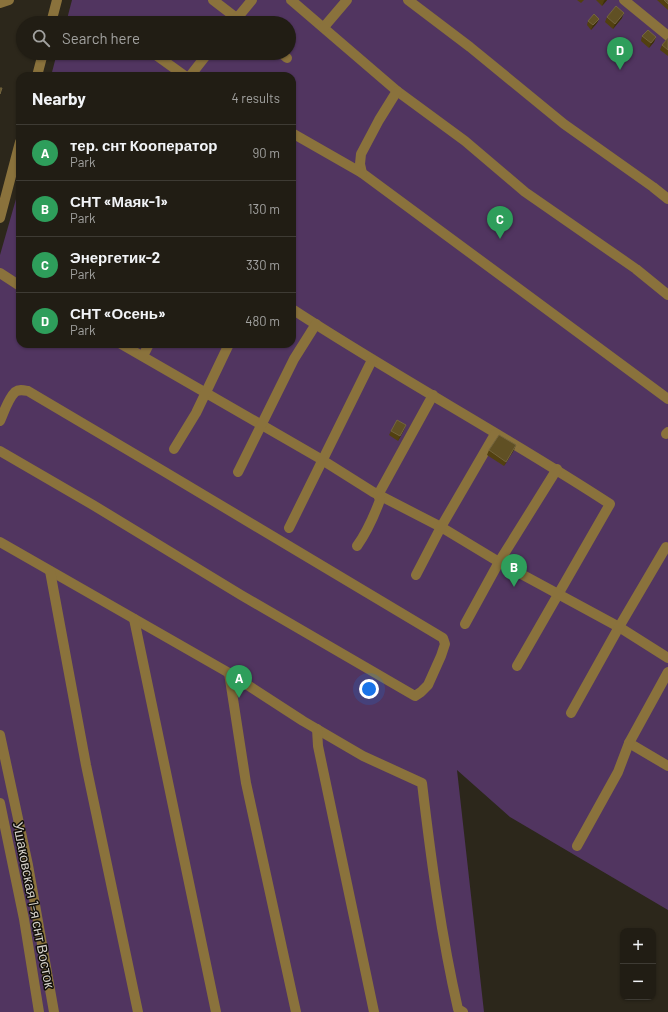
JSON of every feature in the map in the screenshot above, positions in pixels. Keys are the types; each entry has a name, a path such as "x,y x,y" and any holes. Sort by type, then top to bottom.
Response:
{"street":[{"path":"0,3 8,0"},
{"path":"53,16 57,0"},
{"path":"213,0 231,16"},
{"path":"241,16 252,0"},
{"path":"291,0 397,91 465,141 525,192 636,269 668,294"},
{"path":"324,27 347,0"},
{"path":"408,0 470,47 564,124 668,199"},
{"path":"624,0 668,36"},
{"path":"38,72 41,60"},
{"path":"163,60 179,72"},
{"path":"193,72 203,60"},
{"path":"362,173 360,164 361,154 379,120 397,91"},
{"path":"296,134 362,173 668,399"},
{"path":"0,218 16,157"},
{"path":"0,273 16,283"},
{"path":"296,312 372,360 556,469 610,504 517,666"},
{"path":"238,472 294,359 316,324"},
{"path":"128,348 378,494 441,527 500,562 619,627 668,658"},
{"path":"143,356 147,348"},
{"path":"174,449 196,413 227,348"},
{"path":"289,528 372,360"},
{"path":"0,421 16,391 28,391 443,638 445,644 428,685 415,696 241,595 93,505 0,451"},
{"path":"357,546 364,536 376,512 380,500 378,494 433,395"},
{"path":"416,575 441,527 495,434"},
{"path":"465,624 500,562 556,469"},
{"path":"0,542 229,673 317,729 363,756 422,783 433,870 449,970 458,1009 463,1012"},
{"path":"571,713 666,547"},
{"path":"50,571 86,765 138,1012"},
{"path":"134,619 216,1012"},
{"path":"577,846 618,772 629,743 668,672"},
{"path":"229,673 246,784 296,1012"},
{"path":"317,729 318,746 374,1012"},
{"path":"0,736 28,865 54,1012"},
{"path":"629,743 668,766"},
{"name":"Ушаковская 1-я снт Восток","path":"0,803 24,919 39,1012"}],"shaded area":[{"path":"72,0 668,0 668,910 510,817 457,770 484,1012 41,1012 0,804 0,255 16,199 16,348 296,348 296,72 52,72 55,60 296,60 296,16 68,16"},
{"path":"0,815 38,1012 0,1012"}],"building":[{"path":"616,6 624,13 615,24 607,17"},
{"path":"594,14 599,19 593,25 588,21"},
{"path":"648,30 656,37 651,43 642,36"},
{"path":"668,38 668,50 662,45"},
{"path":"618,44 624,49 617,57 611,52"},
{"path":"397,420 406,425 400,436 391,431"},
{"path":"499,435 516,445 506,462 489,450"}],"place":[{"name":"СНТ «Осень»","path":"620,70"},
{"name":"Энергетик-2","path":"500,239"},
{"name":"СНТ «Маяк-1»","path":"514,587"},
{"name":"тер. снт Кооператор","path":"239,698"}]}
